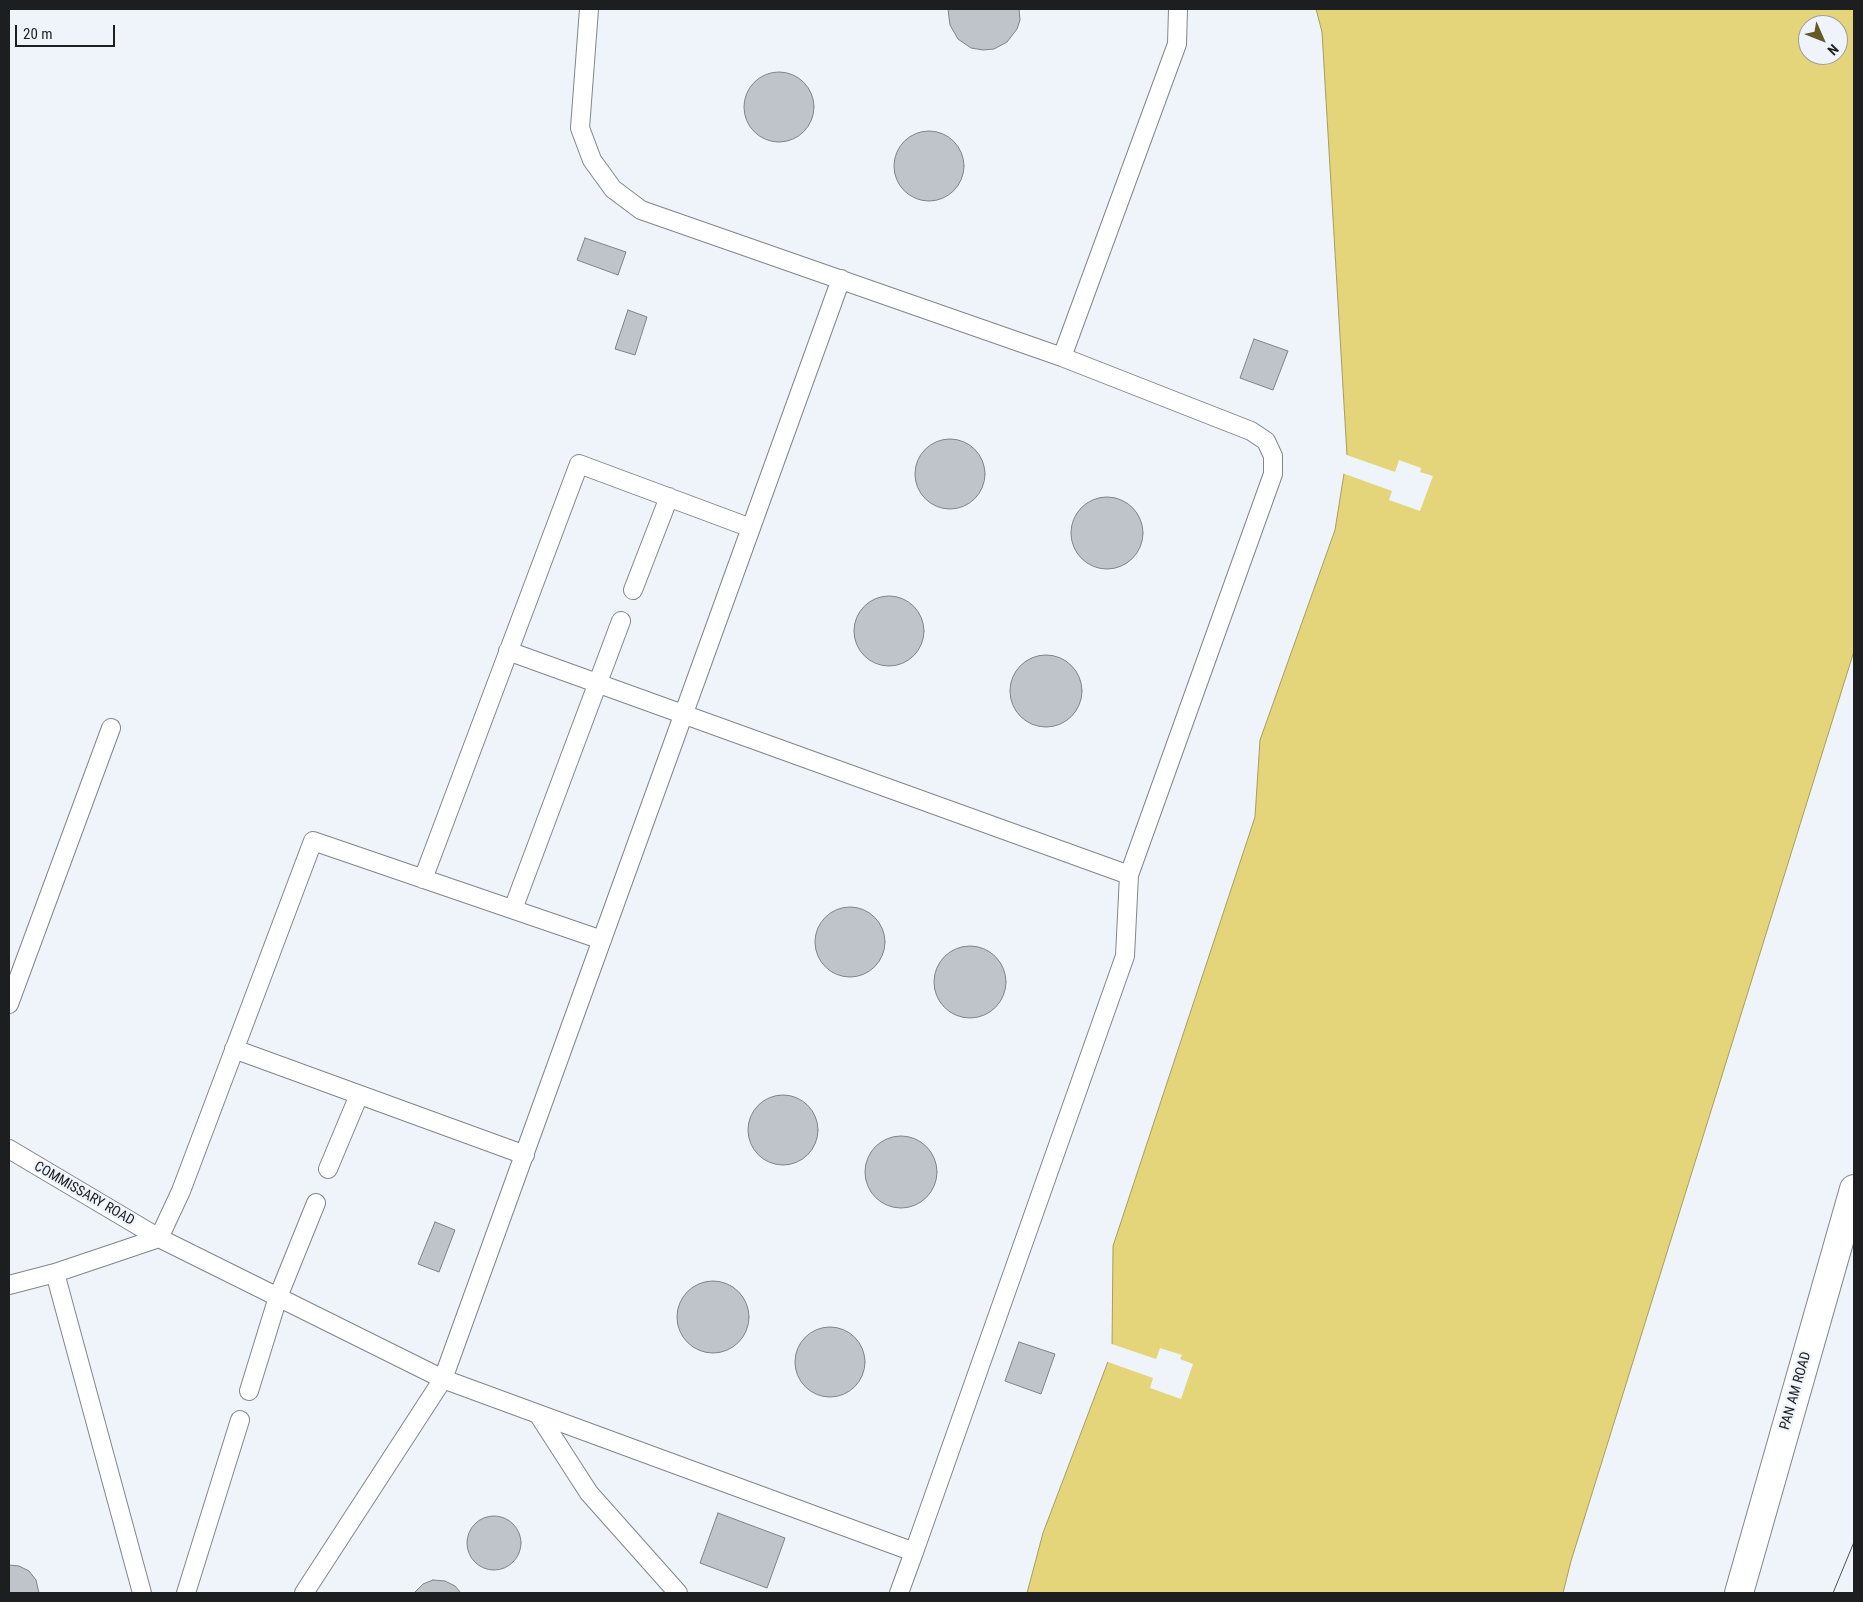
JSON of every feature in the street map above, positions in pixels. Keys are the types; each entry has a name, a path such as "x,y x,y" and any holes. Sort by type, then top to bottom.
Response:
{"street":[{"name":"PAN AM ROAD","path":"1739,1593 1854,1189"}],"lane":[{"path":"589,9 580,128 592,160 613,189 641,210 1062,357 1250,431 1266,441 1273,456 1273,474 1129,875 1125,956 900,1593"},
{"path":"1062,357 1177,44 1178,9"},
{"path":"304,1593 443,1379 841,280"},
{"path":"422,879 580,464 751,528"},
{"path":"633,590 669,497"},
{"path":"513,909 621,621"},
{"path":"508,651 1129,875"},
{"path":"9,1004 111,728"},
{"path":"9,1285 55,1273 160,1238 181,1191 313,841 602,940"},
{"path":"234,1050 524,1155"},
{"path":"328,1169 359,1095"},
{"name":"COMMISSARY ROAD","path":"9,1150 160,1238 443,1379 914,1552"},
{"path":"249,1390 278,1297 316,1203"},
{"path":"55,1273 142,1593"},
{"path":"538,1414 589,1493 678,1593"},
{"path":"186,1593 240,1420"}],"shaded area":[{"path":"1316,9 1854,9 1854,651 1571,1561 1563,1593 1027,1593 1043,1533 1112,1351 1113,1246 1255,817 1260,740 1335,530 1347,455 1322,32"}],"pier":[{"path":"1344,454 1395,472 1399,460 1421,468 1420,472 1433,476 1420,511 1389,500 1392,491 1342,473"},
{"path":"1109,1343 1156,1359 1160,1348 1182,1355 1180,1359 1193,1364 1181,1399 1150,1388 1153,1378 1105,1361 1109,1351"}],"building":[{"path":"948,9 1019,9 1020,20 1017,29 1007,42 994,49 983,50 971,48 958,39 950,25"},
{"path":"772,72 786,72 799,77 809,87 814,100 814,114 809,127 799,137 786,142 772,142 759,137 749,127 744,114 744,100 749,87 759,77"},
{"path":"922,131 936,131 949,136 959,146 964,159 964,173 959,186 949,196 936,201 922,201 909,196 899,186 894,173 894,159 899,146 909,136"},
{"path":"585,238 626,252 618,275 577,260"},
{"path":"628,310 647,317 635,355 615,349"},
{"path":"1254,339 1288,351 1273,390 1240,378"},
{"path":"943,439 957,439 970,444 980,454 985,467 985,481 980,494 970,504 957,509 943,509 930,504 920,494 915,481 915,467 920,454 930,444"},
{"path":"1107,497 1127,503 1137,513 1143,533 1137,553 1127,563 1107,569 1087,563 1077,553 1071,533 1077,513 1087,503"},
{"path":"882,596 896,596 909,601 919,611 924,624 924,638 919,651 909,661 896,666 882,666 869,661 859,651 854,638 854,624 859,611 869,601"},
{"path":"1046,655 1066,661 1076,671 1082,691 1076,711 1066,721 1046,727 1026,721 1016,711 1010,691 1016,671 1026,661"},
{"path":"857,907 870,913 879,922 883,928 885,942 883,956 875,967 864,975 843,977 836,975 825,967 817,956 815,935 817,928 825,917 836,909"},
{"path":"970,946 990,952 1000,962 1006,982 1000,1002 990,1012 970,1018 950,1012 940,1002 934,982 940,962 950,952"},
{"path":"790,1095 803,1101 812,1110 816,1116 818,1130 816,1144 808,1155 797,1163 776,1165 769,1163 758,1155 750,1144 748,1123 750,1116 758,1105 769,1097"},
{"path":"901,1136 921,1142 931,1152 937,1172 931,1192 921,1202 901,1208 881,1202 871,1192 865,1172 871,1152 881,1142"},
{"path":"435,1222 455,1230 439,1272 418,1264"},
{"path":"713,1281 733,1287 743,1297 749,1317 743,1337 733,1347 713,1353 693,1347 683,1337 677,1317 683,1297 693,1287"},
{"path":"837,1327 850,1333 859,1342 863,1348 865,1362 863,1376 855,1387 844,1395 823,1397 816,1395 805,1387 797,1376 795,1355 797,1348 805,1337 816,1329"},
{"path":"1019,1342 1055,1354 1041,1394 1005,1381"},
{"path":"718,1513 785,1538 767,1588 700,1563"},
{"path":"489,1516 499,1516 509,1520 517,1528 521,1543 517,1558 509,1566 499,1570 489,1570 479,1566 471,1558 467,1548 467,1538 471,1528 479,1520"},
{"path":"9,1565 19,1566 29,1571 36,1580 39,1593 9,1593"},
{"path":"433,1580 445,1581 455,1586 461,1593 414,1593 423,1584"}],"tram line":[{"path":"1833,1593 1854,1542"}]}
